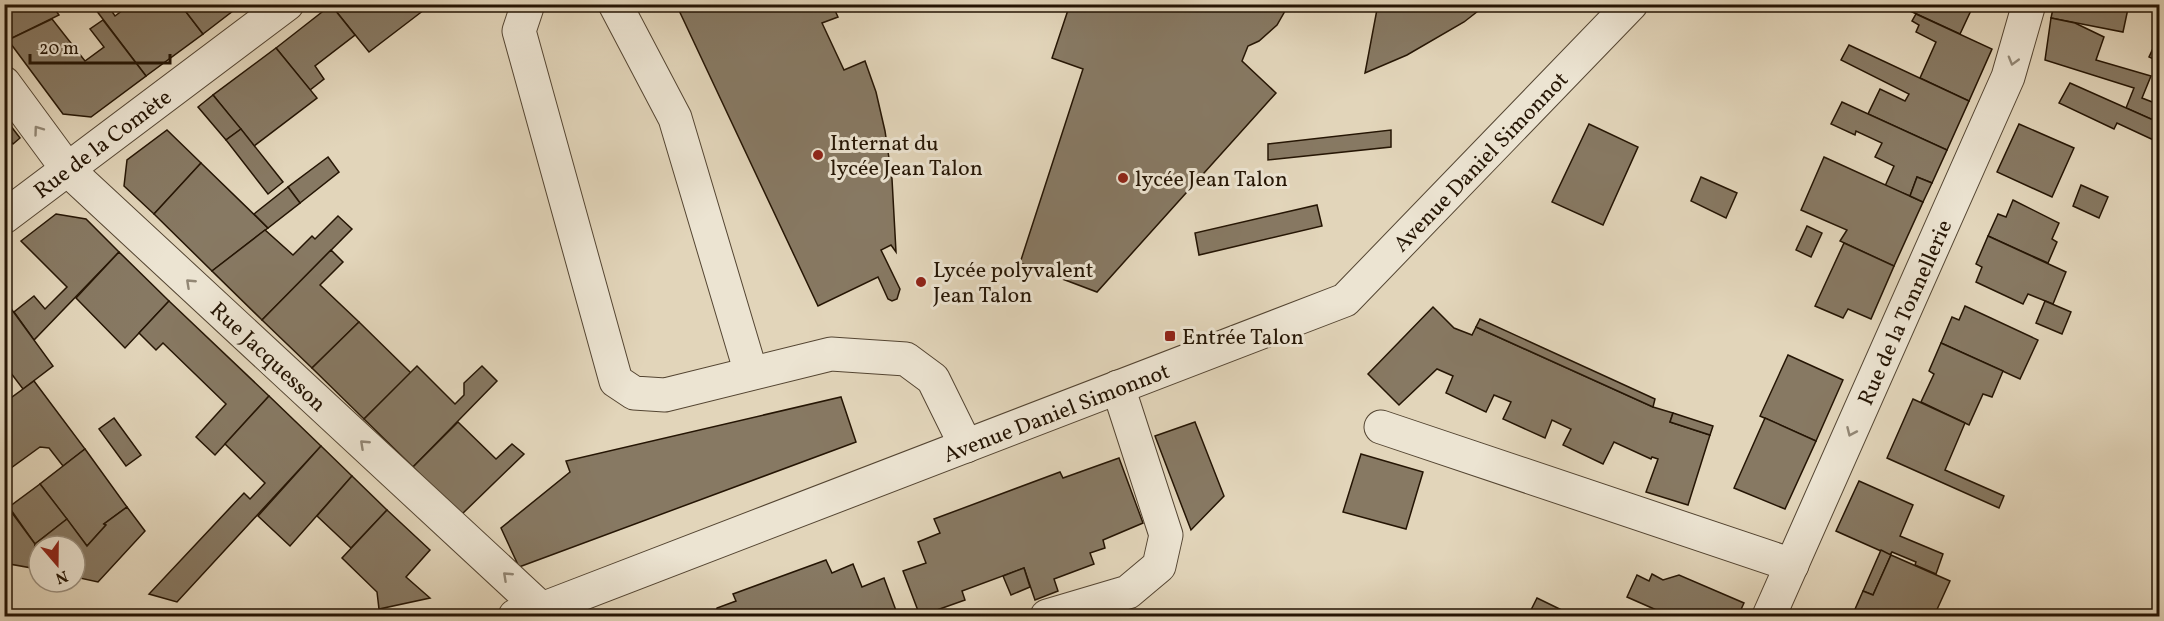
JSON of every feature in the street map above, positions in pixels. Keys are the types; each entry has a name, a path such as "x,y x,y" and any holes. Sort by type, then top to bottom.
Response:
{"street":[{"name":"Rue de la Comète","path":"4,217 287,4"},
{"path":"528,4 519,31 616,381 634,393 665,395 831,354 906,359 933,379 966,446"},
{"path":"615,4 675,118 751,373"},
{"name":"Avenue Daniel Simonnot","path":"536,614 1345,300 1631,4"},
{"name":"Rue de la Tonnellerie","path":"1769,616 2008,77 2029,4"},
{"name":"Rue Jacquesson","path":"4,83 68,170 536,614"},
{"path":"1047,616 1128,591 1160,566 1166,535 1118,387"},
{"path":"1381,427 1791,565"}],"building":[{"path":"4,4 51,4 59,15 8,40 4,35"},
{"path":"103,4 107,4 115,16 131,4 180,4 203,34 146,76 96,10"},
{"path":"180,4 242,4 203,34"},
{"path":"419,4 424,10 369,52 331,5"},
{"name":"Internat du lycée Jean Talon","path":"676,4 832,4 838,17 822,23 844,70 865,61 876,92 885,131 892,179 896,252 891,245 881,250 900,289 897,299 892,301 888,299 878,277 818,306"},
{"name":"lycée Jean Talon","path":"1070,4 1289,4 1277,25 1259,41 1248,46 1242,61 1276,93 1097,292 1020,263 1083,69 1052,58"},
{"path":"1378,4 1487,4 1464,22 1407,55 1365,73"},
{"path":"1910,4 1974,4 1960,34 1908,10"},
{"path":"2054,4 2129,4 2123,32 2051,18"},
{"path":"331,5 355,35 315,66 324,79 310,90 276,48"},
{"path":"1916,14 1992,49 1969,101 1920,78 1936,42 1916,32 1919,25 1912,21"},
{"path":"2051,18 2075,23 2104,37 2096,60 2151,76 2142,98 2160,105 2153,120 2126,108 2134,88 2045,60"},
{"path":"52,19 85,61 104,47 90,29 103,20 146,76 91,117 63,114 8,40"},
{"path":"2158,38 2160,39 2160,62 2149,57"},
{"path":"1849,45 1969,101 1947,150 1868,114 1880,89 1905,101 1909,94 1841,60"},
{"path":"276,48 317,98 254,146 213,95"},
{"path":"2070,83 2160,123 2160,143 2117,123 2114,129 2059,103"},
{"path":"213,95 241,129 226,140 198,107"},
{"path":"1842,102 1947,150 1932,183 1917,177 1910,196 1885,186 1894,166 1875,157 1882,143 1856,131 1855,135 1831,124"},
{"path":"1589,124 1638,147 1603,225 1552,202"},
{"path":"2019,124 2074,148 2052,197 1997,172"},
{"path":"10,125 20,138 13,144 4,133 4,129"},
{"path":"241,129 283,182 268,194 226,140"},
{"path":"167,130 201,163 154,214 124,186 127,160"},
{"path":"1391,130 1391,147 1268,160 1268,144"},
{"path":"328,157 339,172 300,203 288,187"},
{"path":"1824,157 1923,202 1894,266 1840,241 1847,230 1801,210"},
{"path":"201,163 268,228 212,271 154,214"},
{"path":"1701,177 1737,193 1726,218 1691,201"},
{"path":"1917,177 1932,183 1923,202 1910,196"},
{"path":"2081,185 2108,197 2099,218 2073,206"},
{"path":"288,187 300,203 268,228 254,214"},
{"path":"2013,200 2059,223 2052,239 2057,242 2048,263 1988,236 1998,214 2006,217"},
{"path":"1317,205 1322,226 1199,255 1195,233"},
{"path":"56,214 86,219 119,252 34,340 14,312 34,296 45,309 67,287 21,241"},
{"path":"338,216 352,229 262,320 212,271 265,230 293,255 312,236 315,239"},
{"path":"1807,226 1822,233 1811,257 1796,250"},
{"path":"1988,236 2066,272 2053,304 2028,294 2023,304 1976,282 1982,267 1976,264"},
{"path":"1844,243 1894,266 1871,319 1848,309 1843,318 1815,306"},
{"path":"331,250 343,262 320,285 359,322 312,368 262,320"},
{"path":"119,252 169,301 125,348 76,298"},
{"path":"4,299 53,366 23,389 4,364"},
{"path":"169,301 269,396 215,455 196,437 226,404 163,343 156,350 139,333"},
{"path":"2045,301 2071,312 2062,334 2036,323"},
{"path":"1965,306 2038,340 2020,379 1941,343 1952,317 1959,320"},
{"path":"1433,307 1454,328 1472,335 1476,327 1653,407 1673,413 1670,422 1710,435 1688,505 1646,492 1658,459 1652,457 1651,459 1614,442 1603,464 1563,445 1571,429 1552,420 1545,438 1503,419 1511,402 1494,395 1486,412 1446,393 1453,376 1437,369 1399,405 1368,374"},
{"path":"1480,319 1655,399 1653,407 1476,327"},
{"path":"359,322 411,373 364,419 312,368"},
{"path":"1941,343 2003,371 1992,397 1983,394 1969,425 1921,402 1934,374 1929,371"},
{"path":"1788,355 1843,380 1816,441 1760,416"},
{"path":"417,366 455,404 464,395 464,383 482,366 497,381 413,467 364,419"},
{"path":"34,381 85,449 63,466 49,448 40,447 4,473 4,403"},
{"path":"269,396 321,446 177,602 149,594 244,493 250,499 265,483 225,444"},
{"path":"841,397 856,442 519,567 501,528 570,472 566,461"},
{"path":"1913,399 1965,423 1945,470 2004,496 1999,508 1887,458"},
{"path":"1673,413 1713,426 1710,435 1670,422"},
{"path":"114,418 141,455 126,466 99,429"},
{"path":"1765,418 1816,441 1785,509 1734,488"},
{"path":"458,422 496,459 512,444 524,454 461,515 413,467"},
{"path":"1195,422 1224,496 1191,530 1155,436"},
{"path":"321,446 352,476 290,546 258,516"},
{"path":"85,449 127,507 104,524 106,525 87,546 87,534 78,534 40,484"},
{"path":"1361,454 1423,472 1406,529 1343,512"},
{"path":"1119,458 1143,523 1103,540 1105,548 1090,553 1094,564 1054,579 1058,591 1035,600 1024,568 962,591 965,600 920,616 903,571 926,563 918,542 940,533 934,519 1060,472 1063,478"},
{"path":"352,476 387,510 351,548 317,516"},
{"path":"1859,481 1913,505 1900,536 1943,554 1936,574 1915,565 1916,562 1892,552 1890,555 1836,531"},
{"path":"40,484 67,519 48,534 28,534 9,507"},
{"path":"4,502 28,534 27,567 4,563"},
{"path":"127,507 145,531 98,582 87,580 87,546 106,525 104,524"},
{"path":"387,510 430,550 406,577 430,598 379,609 377,592 342,558"},
{"path":"67,519 78,534 48,534"},
{"path":"1881,550 1891,555 1873,595 1863,591"},
{"path":"1891,555 1950,581 1934,616 1852,616 1863,591 1873,595"},
{"path":"826,560 832,573 853,564 862,587 884,578 898,616 716,616 717,608 736,601 733,594"},
{"path":"1024,568 1030,587 1011,595 1003,576"},
{"path":"1652,574 1663,580 1679,575 1744,603 1738,616 1670,616 1627,597 1637,575 1649,581"},
{"path":"1537,598 1572,615 1528,616"}],"place":[{"name":"Internat du lycée Jean Talon","path":"818,155"},
{"name":"lycée Jean Talon","path":"1123,178"},
{"name":"Lycée polyvalent Jean Talon","path":"921,282"},
{"name":"Entrée Talon","path":"1170,336"}]}
